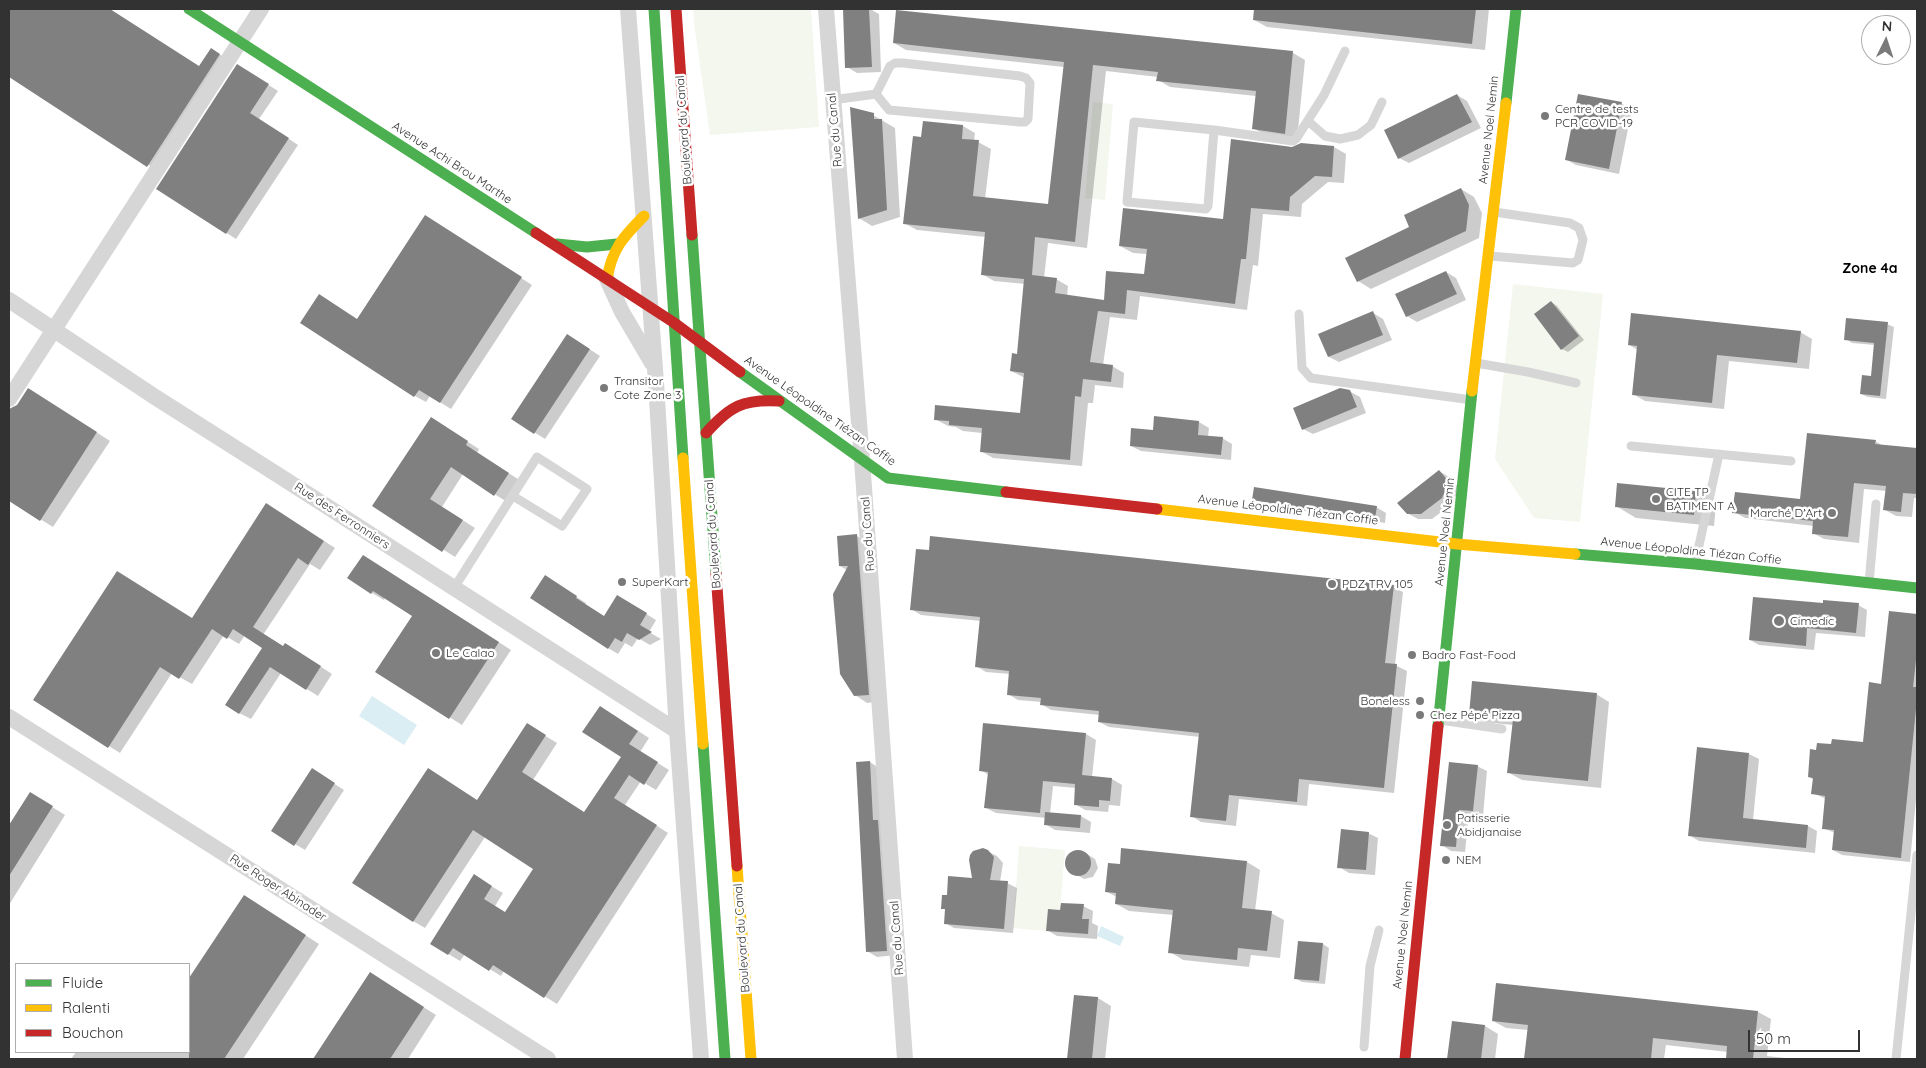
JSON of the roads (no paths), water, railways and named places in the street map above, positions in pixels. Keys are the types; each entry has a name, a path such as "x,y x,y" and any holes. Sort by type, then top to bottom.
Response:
{"street":[{"name":"Avenue Achi Brou Marthe","path":"189,9 674,322 700,341"},
{"path":"9,399 261,9"},
{"path":"628,9 655,370 677,731 701,1059"},
{"name":"Boulevard du Canal","path":"654,9 725,1059"},
{"name":"Boulevard du Canal","path":"676,9 751,1059"},
{"name":"Rue du Canal","path":"826,9 862,460 905,1059"},
{"name":"Avenue Noel Nemin","path":"1405,1059 1473,401 1475,363 1489,256 1516,9"},
{"path":"644,216 617,244 609,261 607,279 622,312 655,370"},
{"path":"551,243 572,247 594,248 617,244"},
{"name":"Rue des Ferronniers","path":"9,300 62,337 677,731"},
{"name":"Avenue Léopoldine Tiézan Coffie","path":"700,341 779,401 888,478 1457,544 1695,564 1917,588"},
{"path":"706,433 723,414 739,404 755,399 779,401"},
{"name":"Rue Roger Abinader","path":"9,717 548,1059"}],"lane":[{"path":"1214,130 1208,206 1206,209 1127,202 1134,122 1214,130 1293,140 1296,139 1324,95 1346,51"},
{"path":"903,62 1020,76 1026,78 1030,83 1028,119 1025,122 893,111 889,110 876,94 890,66 903,62"},
{"path":"832,100 876,94"},
{"path":"1308,121 1325,136 1340,139 1358,135 1371,124 1382,102"},
{"path":"1489,256 1573,263 1578,260 1583,240 1579,228 1570,223 1494,212"},
{"path":"1299,314 1302,368 1311,378 1473,401"},
{"path":"1475,363 1576,383"},
{"path":"1631,446 1791,460"},
{"path":"1695,564 1719,454"},
{"path":"454,588 537,458 587,489 562,526 513,496"},
{"path":"1870,584 1876,504"},
{"path":"1439,720 1502,729"},
{"path":"1896,1059 1917,855"},
{"path":"1364,1047 1370,966 1379,930"}],"place":[{"name":"Centre de tests PCR COVID-19","path":"1545,116"},
{"name":"Transitor Cote Zone 3","path":"604,388"},
{"name":"CITE TP BATIMENT A","path":"1656,499"},
{"name":"Marché D'Art","path":"1832,513"},
{"name":"SuperKart","path":"622,582"},
{"name":"PDZ TRV 105","path":"1332,584"},
{"name":"Cimedic","path":"1779,621"},
{"name":"Le Calao","path":"436,653"},
{"name":"Badro Fast-Food","path":"1412,655"},
{"name":"Boneless","path":"1420,701"},
{"name":"Chez Pépé Pizza","path":"1420,715"},
{"name":"Patisserie Abidjanaise","path":"1447,825"},
{"name":"NEM","path":"1446,860"}],"district":[{"name":"Zone 4a","path":"1870,269"}]}
